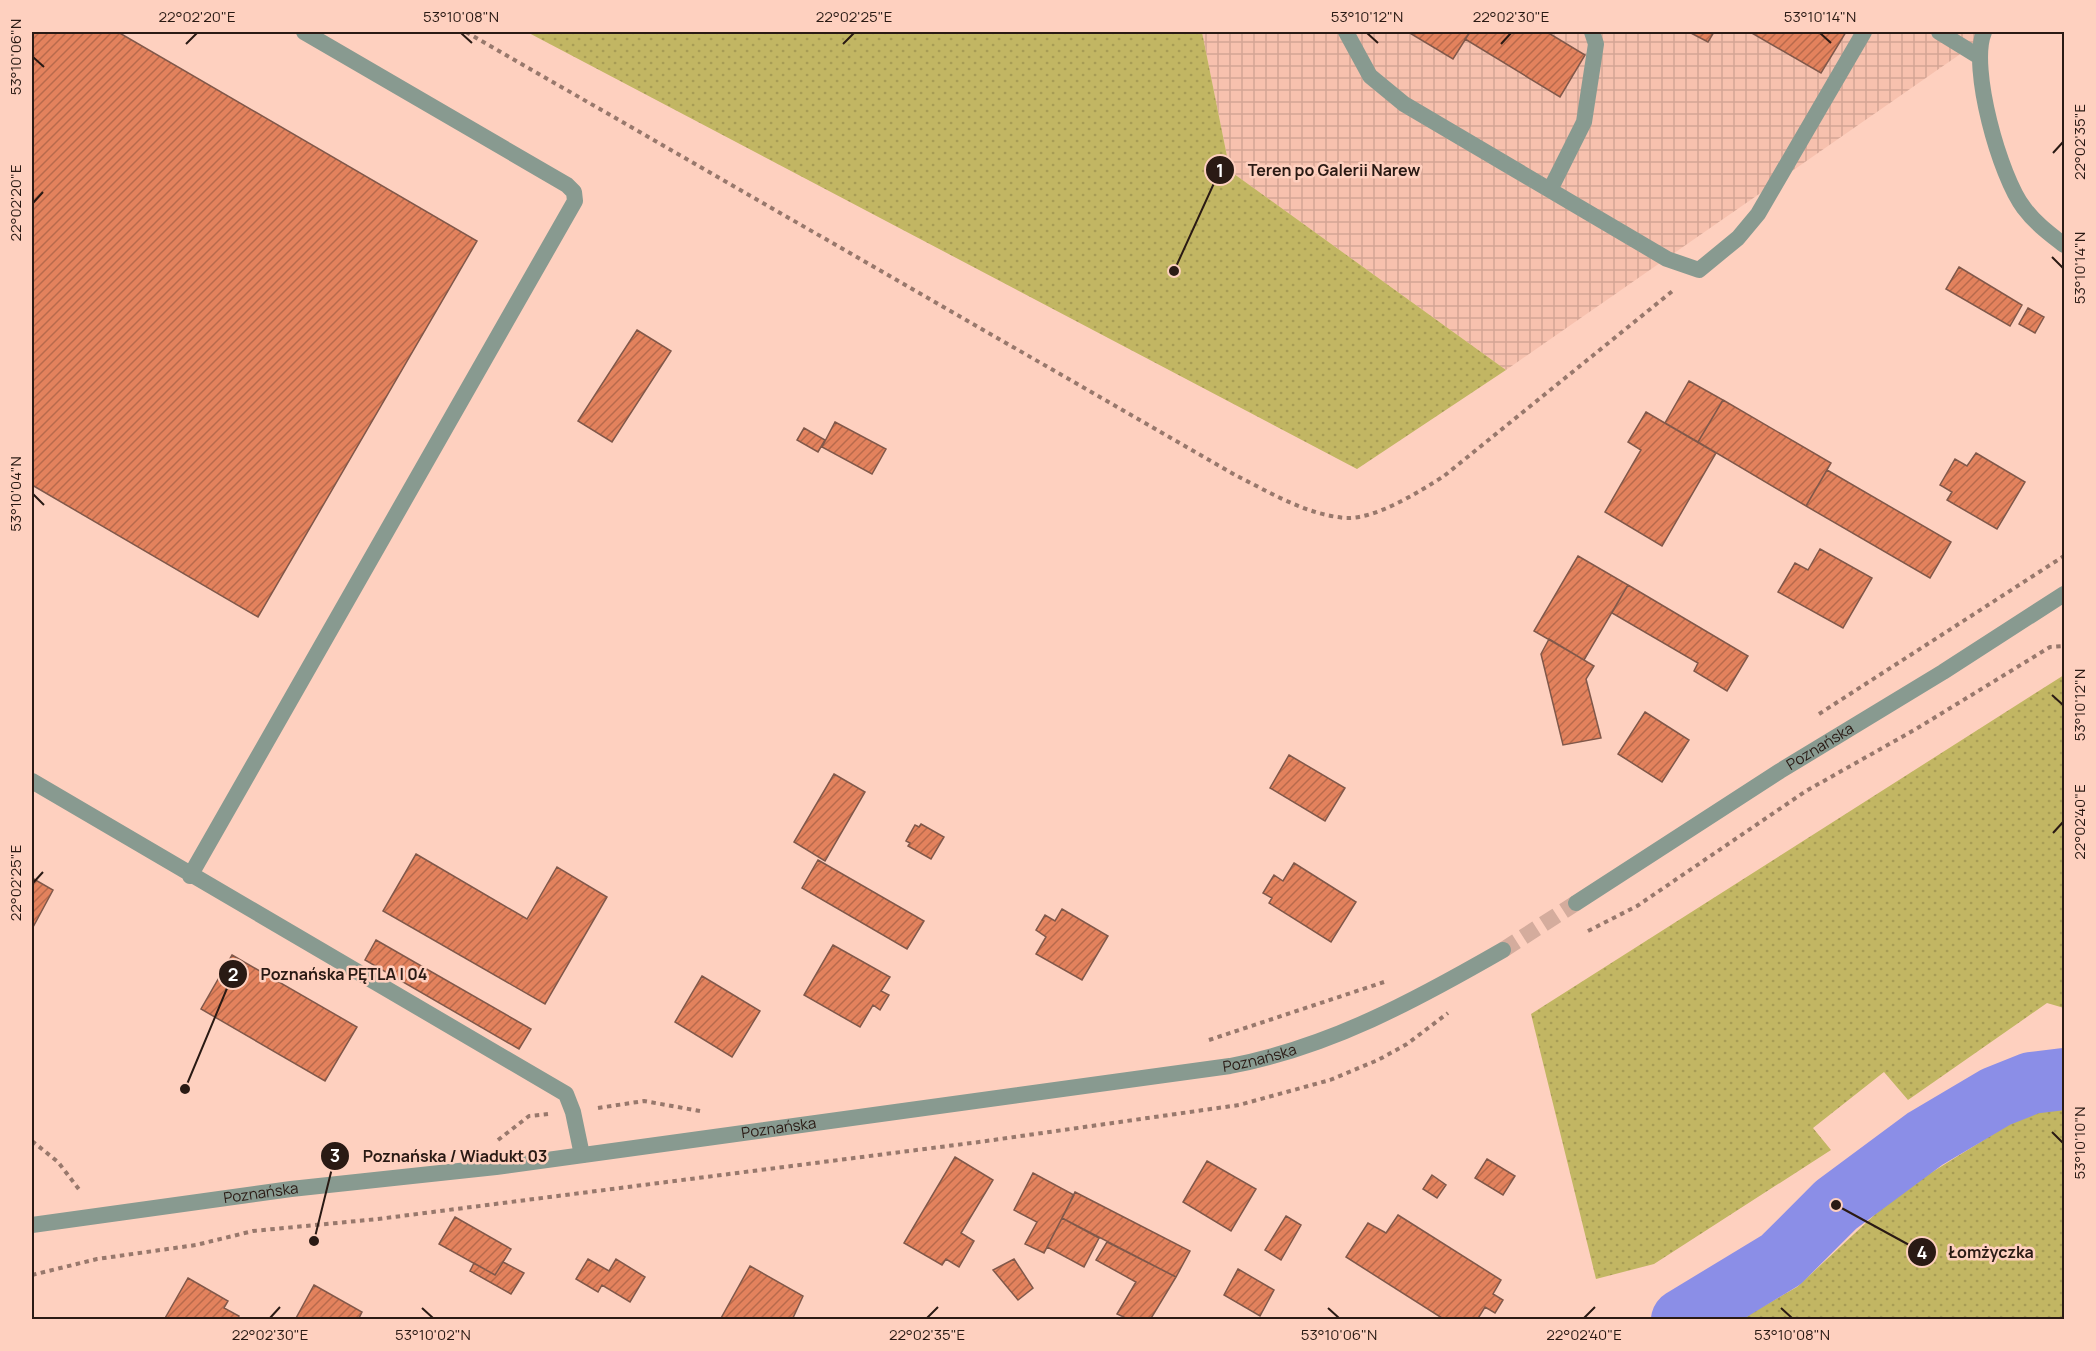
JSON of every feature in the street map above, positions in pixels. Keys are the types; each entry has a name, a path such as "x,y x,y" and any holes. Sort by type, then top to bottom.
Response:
{"street":[{"path":"190,876 575,201 574,192 567,185 304,32"},
{"path":"1346,32 1370,76 1404,104 1667,259 1699,270 1738,238 1758,214 1864,32"},
{"path":"1550,190 1584,122 1596,44 1592,32"},
{"path":"1939,32 1978,56"},
{"path":"1984,32 1978,56 1992,132 2010,185 2024,208 2064,245"},
{"name":"Poznańska","path":"1576,903 1780,771 1943,672 2064,594"},
{"path":"32,781 190,876 566,1094 573,1112 582,1155"},
{"name":"Poznańska","path":"32,1225 291,1189 582,1155 1178,1075 1251,1062 1316,1044 1357,1027 1503,950"}],"path":[{"path":"466,32 1237,476 1300,507 1331,515 1347,518 1376,511 1412,497 1444,476 1699,270"},
{"path":"1588,931 1637,906 1806,791 1916,729 2050,647 2064,646"},
{"path":"1207,1041 1392,980"},
{"path":"32,1275 97,1259 196,1245 253,1231 378,1219 944,1147 1239,1105 1330,1080 1377,1060 1407,1044 1454,1008"},
{"path":"493,1144 529,1116 644,1101 703,1112"},
{"path":"32,1141 58,1162 84,1195 73,1197"}],"shaded area":[{"path":"527,32 1202,32 1230,171 1506,370 1357,469"},
{"path":"1202,32 1992,32 1506,370 1230,171"},
{"path":"2064,675 2064,1008 2047,1003 1908,1100 1884,1072 1813,1128 1831,1150 1654,1264 1596,1279 1531,1014"},
{"path":"2064,1097 2064,1319 1741,1319 1797,1287 1897,1194 2019,1118"}],"building":[{"path":"32,32 118,32 477,241 258,617 32,485"},
{"path":"1408,32 1470,32 1453,59"},
{"path":"1470,32 1547,32 1585,55 1560,97 1465,39"},
{"path":"1689,32 1714,32 1708,42"},
{"path":"1750,32 1846,32 1821,73"},
{"path":"1959,267 2022,305 2010,326 1946,289"},
{"path":"2028,308 2044,317 2035,333 2019,324"},
{"path":"637,330 671,351 612,442 578,421"},
{"path":"1689,381 1723,400 1698,442 1665,423"},
{"path":"1723,400 1831,463 1806,506 1698,442"},
{"path":"1646,412 1716,453 1662,546 1605,512 1641,450 1628,442"},
{"path":"835,422 886,449 872,474 822,447"},
{"path":"804,428 825,440 818,452 797,440"},
{"path":"1976,453 2025,482 1997,529 1947,500 1952,492 1940,485 1955,459 1967,466"},
{"path":"1827,470 1951,542 1930,578 1806,506"},
{"path":"1820,549 1872,578 1843,628 1778,592 1795,563 1808,570"},
{"path":"1578,556 1628,585 1584,660 1534,631"},
{"path":"1628,585 1748,656 1727,691 1694,671 1698,663 1612,613"},
{"path":"1549,639 1594,666 1586,679 1601,738 1563,745 1541,654"},
{"path":"1645,712 1689,740 1662,782 1618,754"},
{"path":"1289,755 1345,788 1325,821 1270,788"},
{"path":"834,774 865,792 825,861 794,842"},
{"path":"921,824 944,837 931,859 908,846 910,843 906,841 915,825 919,827"},
{"path":"416,854 527,919 557,867 607,897 545,1004 383,911"},
{"path":"818,860 924,921 907,949 802,888"},
{"path":"1294,863 1356,902 1331,942 1269,903 1272,898 1263,893 1274,875 1283,881"},
{"path":"32,878 53,890 32,929"},
{"path":"1062,909 1108,936 1082,980 1036,954 1046,937 1036,930 1045,915 1055,921"},
{"path":"376,940 531,1029 519,1049 365,960"},
{"path":"833,945 890,977 881,991 889,995 880,1010 873,1005 860,1027 804,995"},
{"path":"232,955 357,1027 325,1081 201,1009"},
{"path":"702,976 760,1011 732,1057 675,1022"},
{"path":"955,1157 993,1180 961,1233 974,1241 959,1267 946,1259 942,1265 904,1243"},
{"path":"1487,1159 1515,1176 1503,1195 1475,1178"},
{"path":"1207,1161 1256,1189 1231,1231 1183,1202"},
{"path":"1033,1173 1074,1195 1044,1253 1025,1244 1037,1222 1014,1210"},
{"path":"1432,1175 1446,1185 1437,1198 1423,1189"},
{"path":"1075,1192 1190,1251 1176,1277 1062,1218"},
{"path":"1398,1215 1501,1280 1493,1294 1503,1300 1495,1313 1485,1307 1477,1320 1445,1320 1346,1257 1368,1223 1386,1233"},
{"path":"1286,1216 1301,1225 1281,1260 1265,1250"},
{"path":"455,1217 511,1249 495,1275 439,1244"},
{"path":"1062,1218 1099,1238 1084,1267 1047,1247"},
{"path":"1107,1242 1176,1277 1150,1320 1130,1320 1117,1314 1136,1282 1096,1260"},
{"path":"588,1259 609,1271 616,1259 645,1277 630,1302 602,1285 598,1292 576,1279"},
{"path":"1014,1259 1033,1288 1018,1300 993,1270"},
{"path":"503,1262 524,1273 511,1294 470,1271 474,1263 495,1275"},
{"path":"750,1266 803,1296 792,1320 720,1320"},
{"path":"1238,1269 1274,1290 1260,1316 1224,1295"},
{"path":"188,1278 228,1301 224,1308 239,1316 237,1320 164,1320"},
{"path":"314,1285 362,1312 358,1320 295,1320"}],"waterway":[{"path":"1682,1320 1781,1260 1836,1205 1925,1139 1996,1097 2031,1083 2064,1079"}],"tunnel":[{"path":"1503,950 1576,903"}],"place":[{"name":"Teren po Galerii Narew","path":"1174,271"},
{"name":"Poznańska PĘTLA I 04","path":"185,1089"},
{"name":"Łomżyczka","path":"1836,1205"},
{"name":"Poznańska / Wiadukt 03","path":"314,1241"}]}
